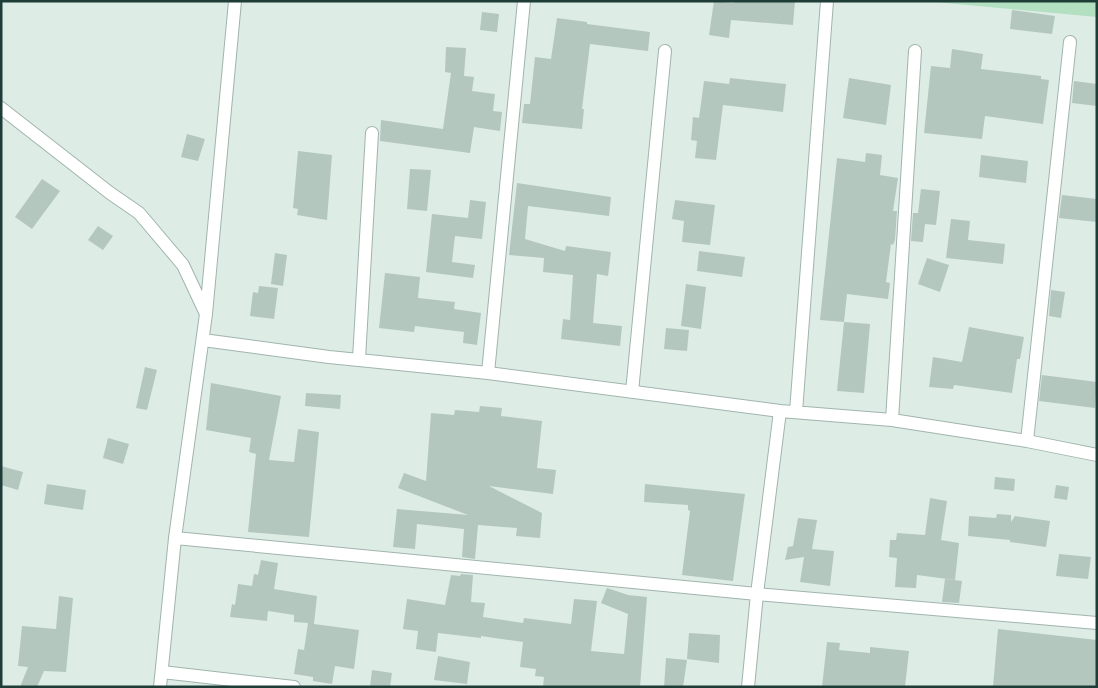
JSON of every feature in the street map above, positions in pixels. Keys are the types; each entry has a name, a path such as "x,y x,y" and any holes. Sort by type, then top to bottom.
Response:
{"street":[{"path":"160,687 175,538 206,314 235,1"},
{"path":"488,373 524,1"},
{"path":"796,412 827,1"},
{"path":"1027,441 1070,42"},
{"path":"632,392 665,51"},
{"path":"892,420 915,51"},
{"path":"1,108 110,193 140,213 182,265 206,314"},
{"path":"360,360 372,134"},
{"path":"203,340 360,360 488,373 780,411 892,420 1027,441 1097,455"},
{"path":"748,687 757,594 780,411"},
{"path":"175,538 757,594 1097,623"},
{"path":"162,672 294,687"}],"green space":[{"path":"1097,1 1097,17 935,2"}],"building":[{"path":"714,1 734,3 734,1 795,1 793,25 731,20 729,38 709,35"},
{"path":"1012,10 1055,16 1052,34 1010,29"},
{"path":"482,12 499,14 497,32 480,30"},
{"path":"557,18 650,32 648,51 590,44 582,109 584,109 582,129 522,123 524,104 530,104 535,57 551,59"},
{"path":"446,47 466,48 464,76 474,77 472,91 495,94 493,111 502,112 500,131 474,127 470,153 380,141 381,120 443,129 451,73 445,72"},
{"path":"952,49 983,54 981,69 1041,76 1041,79 1049,80 1043,124 985,116 982,139 924,133 931,66 950,68"},
{"path":"730,78 786,84 783,112 723,105 716,160 695,158 697,141 691,140 693,117 699,118 704,81 729,84"},
{"path":"849,78 891,85 886,125 843,118"},
{"path":"1074,81 1097,84 1097,106 1072,103"},
{"path":"187,134 205,139 198,161 181,157"},
{"path":"298,151 332,155 327,220 297,215 298,209 293,208"},
{"path":"866,153 882,155 880,175 898,178 893,211 897,211 895,240 893,245 891,244 886,282 890,283 888,299 847,294 844,322 820,320 837,158 865,162"},
{"path":"981,155 1028,161 1026,183 979,177"},
{"path":"410,169 431,170 427,211 407,209"},
{"path":"42,179 60,191 32,229 15,217"},
{"path":"517,183 611,197 609,216 528,206 525,239 565,251 566,246 611,252 608,276 597,274 593,323 622,326 620,346 561,339 563,319 570,320 573,275 543,272 544,258 509,255"},
{"path":"921,189 940,191 936,225 925,224 923,242 911,241 913,213 918,213"},
{"path":"1062,195 1097,199 1097,222 1059,218"},
{"path":"470,200 486,202 482,239 455,236 452,262 475,265 473,278 426,272 432,214 468,218"},
{"path":"675,200 715,205 710,245 682,242 684,221 672,219"},
{"path":"951,219 970,221 968,240 1005,244 1003,264 946,258"},
{"path":"98,226 113,236 103,250 88,240"},
{"path":"699,251 745,257 742,277 697,271"},
{"path":"275,253 287,255 283,286 271,284"},
{"path":"927,258 949,265 940,292 918,284"},
{"path":"385,273 420,277 418,298 455,302 454,309 481,313 477,345 463,343 464,332 415,326 414,332 379,328"},
{"path":"686,284 706,287 701,329 681,326"},
{"path":"259,286 278,288 274,319 250,316 253,292 258,293"},
{"path":"1051,290 1065,292 1061,318 1049,316"},
{"path":"844,322 870,324 864,393 837,391"},
{"path":"969,327 1024,337 1020,359 1017,359 1012,393 954,385 953,389 929,387 933,357 962,362"},
{"path":"666,328 689,330 687,351 664,349"},
{"path":"145,367 157,370 147,410 136,408"},
{"path":"1042,375 1097,382 1095,408 1039,401"},
{"path":"211,383 281,396 269,460 294,462 298,429 319,432 309,537 248,532 256,454 249,452 251,438 206,430"},
{"path":"306,393 341,395 340,409 305,406"},
{"path":"480,406 502,408 501,416 542,421 537,468 556,470 553,494 489,486 542,513 540,538 516,536 517,528 478,525 475,559 462,557 464,529 417,524 415,549 393,547 397,509 468,515 398,488 404,473 426,481 431,413 454,415 455,410 479,412"},
{"path":"108,438 129,444 123,464 103,458"},
{"path":"1,466 23,472 18,490 1,485"},
{"path":"995,477 1015,479 1014,491 994,489"},
{"path":"47,484 86,490 83,510 44,504"},
{"path":"645,484 745,494 733,581 682,575 690,511 688,510 688,505 644,502"},
{"path":"1056,485 1069,487 1067,500 1054,498"},
{"path":"930,498 947,501 941,540 959,543 955,580 917,575 916,588 895,587 897,558 889,557 890,540 896,540 897,533 925,535"},
{"path":"997,514 1011,515 1011,522 1015,516 1050,521 1046,547 1010,542 1010,540 968,536 969,516 996,518"},
{"path":"798,518 817,520 812,549 834,551 830,586 800,582 804,557 785,560 788,547 793,546"},
{"path":"1059,554 1091,557 1088,579 1056,576"},
{"path":"261,560 278,563 274,589 317,596 314,624 359,630 354,669 335,666 332,684 313,681 313,677 294,674 298,649 304,650 308,623 294,622 294,615 268,611 267,621 230,617 232,604 235,605 238,584 252,586 254,574 258,575"},
{"path":"461,574 473,575 471,602 485,603 483,617 523,623 524,618 571,624 574,599 597,601 591,651 624,654 628,614 601,603 607,588 628,595 647,597 640,687 543,687 544,677 535,676 536,669 520,667 523,642 481,636 481,638 438,633 436,652 416,649 418,631 403,629 407,599 445,605 451,575 460,576"},
{"path":"945,579 962,581 959,603 942,602"},
{"path":"59,596 73,598 66,672 44,671 37,687 20,687 28,667 18,666 22,626 56,629"},
{"path":"998,629 1097,640 1097,687 993,687"},
{"path":"689,633 720,635 719,663 687,659"},
{"path":"827,642 840,643 839,650 870,653 870,647 909,651 905,687 822,687"},
{"path":"438,656 470,662 467,684 434,680"},
{"path":"666,658 687,660 683,687 664,687"},
{"path":"372,670 392,673 390,687 370,687"}]}
